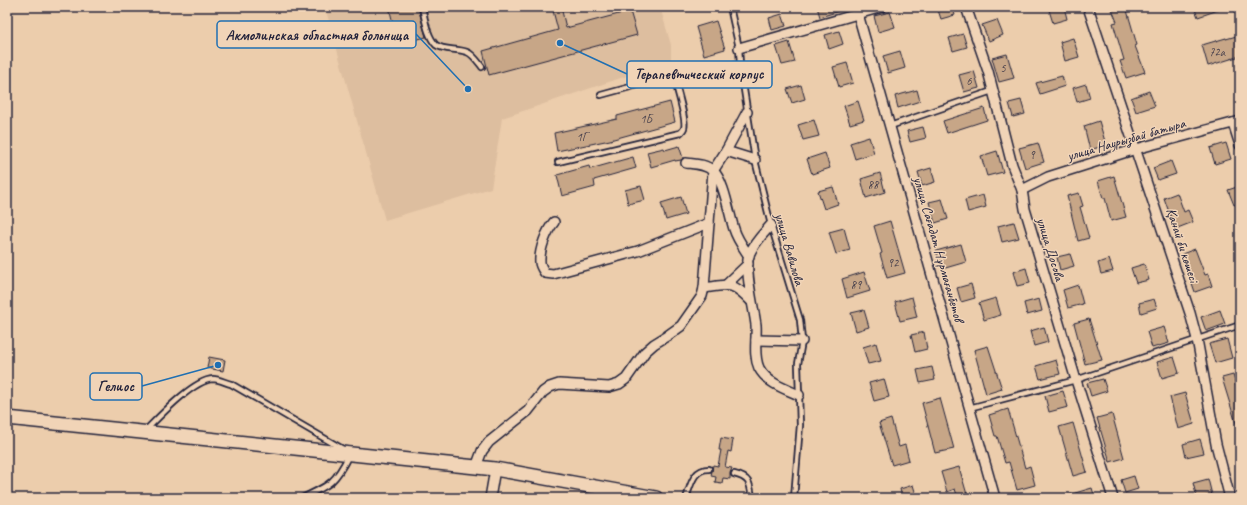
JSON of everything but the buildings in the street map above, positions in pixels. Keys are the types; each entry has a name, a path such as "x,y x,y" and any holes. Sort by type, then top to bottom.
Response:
{"street":[{"path":"739,48 857,10 882,7"},
{"name":"улица Досова","path":"966,7 988,71 992,92 1012,165 1022,190 1025,209 1113,498"},
{"name":"Қанай би көшесі","path":"1088,7 1190,313 1197,339 1216,444 1230,498"},
{"name":"улица Сағадат Нұрмағанбетов","path":"857,10 995,498"},
{"path":"476,467 482,451 489,442 528,410 543,392 550,387 559,384 609,387 619,384 626,379 645,352 654,344 681,326 702,296 704,288 714,171 747,112"},
{"path":"1236,122 1240,145"},
{"name":"улица Наурызбай батыра","path":"1022,190 1048,178 1136,149 1236,122"},
{"path":"726,151 755,160"},
{"path":"686,163 707,167 714,171 719,180 739,242 748,260 751,301 756,326 756,356 759,367 763,374 779,387 799,395"},
{"path":"554,222 549,228 543,244 540,262 542,270 546,273 553,274 638,251 709,223"},
{"path":"727,284 748,260 762,235 771,225"},
{"path":"704,288 727,284 739,289 751,301"},
{"path":"756,340 802,341"},
{"path":"7,418 495,469 656,498"},
{"path":"490,498 495,469"}],"lane":[{"path":"422,7 429,34 437,45 443,48 467,52 482,67"},
{"name":"улица Вавилова","path":"730,7 739,48 740,64 755,160 771,225 800,320 802,341 798,364 800,425 794,498"},
{"path":"601,95 656,80 675,81 740,64"},
{"path":"558,162 683,131 685,126 684,118 675,81"},
{"path":"890,126 992,92"},
{"path":"969,408 1076,380 1240,325"},
{"path":"144,432 169,406 198,384 213,379 231,384 350,453 334,480 326,487 302,498"},
{"path":"686,498 696,474 699,471 709,470"},
{"path":"734,474 748,479 752,498"}],"shaded area":[{"path":"325,7 660,7 671,45 671,61 502,118 491,188 385,220"}],"place":[{"name":"Терапевтический корпус","path":"560,43"},
{"name":"Акмолинская областная больница","path":"468,89"},
{"name":"Гелиос","path":"218,365"}]}
